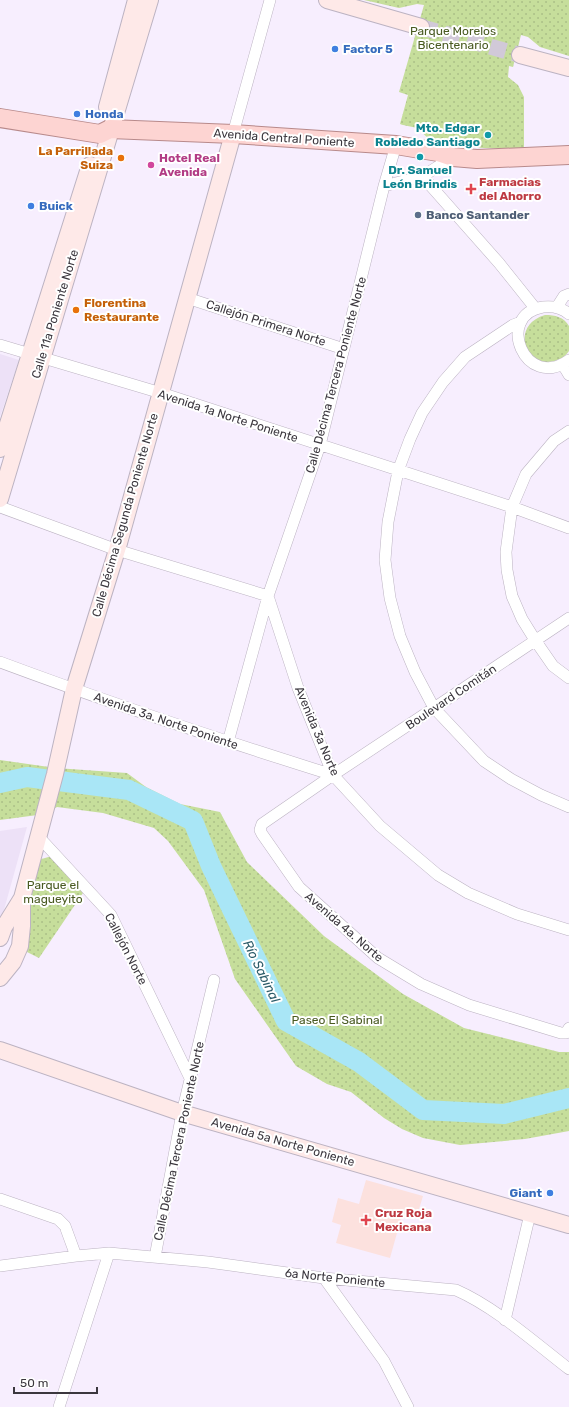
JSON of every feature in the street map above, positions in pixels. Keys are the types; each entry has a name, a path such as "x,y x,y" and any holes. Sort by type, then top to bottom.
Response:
{"main road":[{"path":"132,39 136,0"},
{"path":"132,39 150,0"},
{"path":"327,0 421,27"},
{"name":"Calle 11a Poniente Norte","path":"0,449 35,356 86,196 132,39"},
{"path":"520,55 569,68"},
{"name":"Avenida Central Poniente","path":"0,118 105,131 233,134 396,145 438,152 453,157 477,159 569,155"},
{"name":"Calle Décima Segunda Poniente Norte","path":"0,978 13,962 20,946 22,898 55,774 74,689 117,550 233,134"},
{"name":"Calle 11a Poniente Norte","path":"0,499 35,356"},
{"name":"Calle Décima Segunda Poniente Norte","path":"0,938 4,927 22,898"},
{"name":"Avenida 5a Norte Poniente","path":"0,1050 182,1113 569,1225"}],"street":[{"path":"233,134 270,0"},
{"name":"Calle Décima Tercera Poniente Norte","path":"228,742 268,596 320,445 384,186 396,145"},
{"path":"384,186 423,176 453,157"},
{"path":"423,176 430,186 499,263 535,308"},
{"path":"557,307 564,296 569,294"},
{"name":"Callejón Primera Norte","path":"187,298 344,349"},
{"path":"569,314 557,307 535,308 525,315 521,322 518,336 519,347 524,356 532,363 542,367 553,368 566,363 569,376"},
{"path":"521,322 513,324 466,357 443,382 422,413 398,470 388,522 385,560 390,598 400,636 415,672 434,708 484,761 535,792 569,807"},
{"name":"Avenida 1a Norte Poniente","path":"0,345 160,393 398,470 569,528"},
{"path":"569,432 554,441 526,474 512,508 506,552 507,570 512,596 522,619 553,666 569,678"},
{"path":"0,507 117,550 268,596"},
{"name":"Avenida 3a Norte","path":"268,596 298,688 333,775 380,826 438,875 468,893 517,914 569,930"},
{"name":"Boulevard Comitán","path":"260,830 262,824 333,775 569,618"},
{"name":"Avenida 3a. Norte Poniente","path":"0,662 228,742 333,775"},
{"name":"Avenida 4a. Norte","path":"260,830 299,887 378,958 421,984 469,1005 561,1033 568,1030"},
{"name":"Callejón Norte","path":"38,836 111,915 190,1078"},
{"name":"Calle Décima Tercera Poniente Norte","path":"155,1257 182,1113 214,980"},
{"path":"0,1199 58,1219 65,1226 76,1256"},
{"path":"505,1320 530,1214"},
{"path":"59,1407 109,1253"},
{"name":"6a Norte Poniente","path":"0,1266 109,1253 208,1262 324,1278 456,1290 470,1296 505,1320 569,1368"},
{"path":"324,1278 384,1361 408,1407"}],"shaded area":[{"path":"0,354 19,360 0,417"},
{"path":"27,827 2,917 0,922 0,831"},
{"name":"Cruz Roja Mexicana","path":"366,1180 423,1196 416,1219 402,1215 390,1258 336,1243 341,1225 332,1222 338,1198 359,1204"}],"green space":[{"name":"Parque Morelos Bicentenario","path":"364,0 569,0 569,56 540,47 528,37 521,35 513,67 509,66 508,77 518,85 524,97 524,148 488,148 441,142 428,137 416,128 400,124 408,95 399,92 424,5 417,4 399,8"},
{"path":"545,315 559,317 565,320 569,326 569,351 561,359 546,362 537,360 530,354 526,346 525,337 527,328 534,321"},
{"name":"Paseo El Sabinal","path":"0,760 56,768 127,773 146,787 180,804 220,812 247,862 324,936 403,994 464,1028 559,1052 569,1052 569,1131 525,1139 460,1145 423,1138 402,1129 384,1118 351,1092 327,1084 296,1066 235,979 204,890 168,841 154,828 103,813 57,807 45,814 0,820"},
{"name":"Parque el magueyito","path":"52,856 85,890 39,958 23,950 25,900 38,860"}],"waterway":[{"name":"Río Sabinal","path":"0,783 27,777 129,790 193,821 211,866 286,1021 359,1062 423,1110 504,1114 569,1098"}],"tunnel":[{"path":"421,27 520,55"}],"place":[{"name":"Factor 5","path":"335,49"},
{"name":"Honda","path":"77,114"},
{"name":"Mto. Edgar Robledo Santiago","path":"488,135"},
{"name":"Dr. Samuel León Brindis","path":"420,157"},
{"name":"La Parrillada Suiza","path":"121,158"},
{"name":"Hotel Real Avenida","path":"151,165"},
{"name":"Farmacias del Ahorro","path":"471,189"},
{"name":"Buick","path":"31,206"},
{"name":"Banco Santander","path":"418,215"},
{"name":"Florentina Restaurante","path":"76,310"},
{"name":"Giant","path":"550,1193"},
{"name":"Cruz Roja Mexicana","path":"366,1220"}]}
